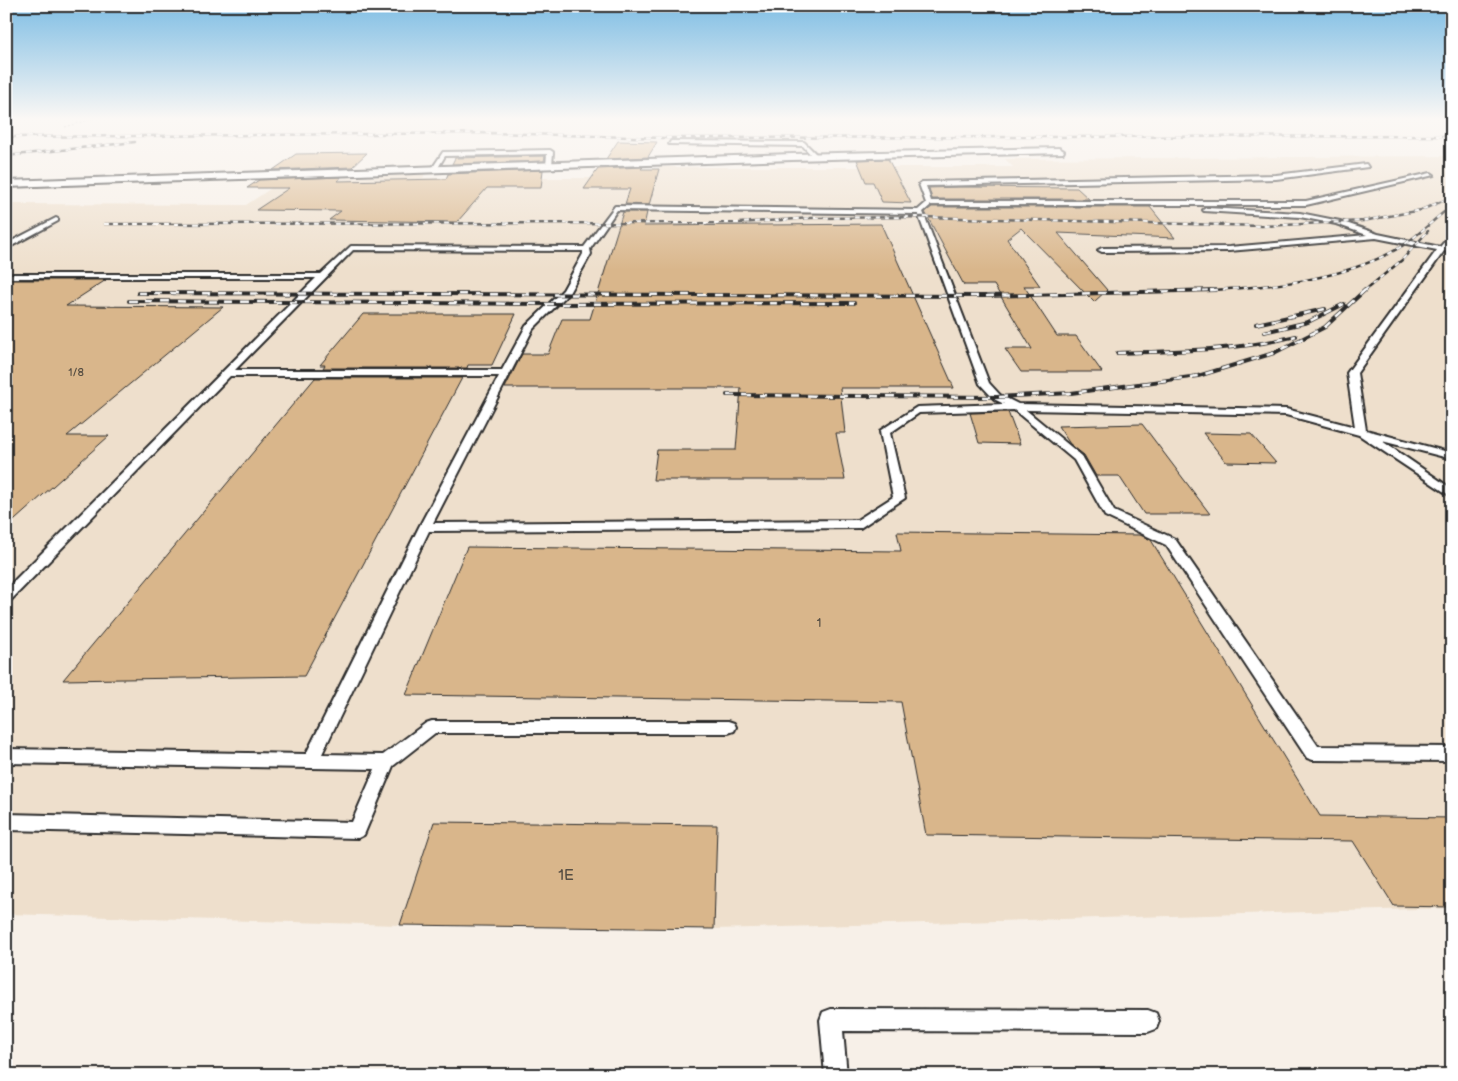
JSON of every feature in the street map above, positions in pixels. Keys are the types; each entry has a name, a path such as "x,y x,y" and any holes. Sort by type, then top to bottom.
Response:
{"street":[{"path":"6,184 450,169"}],"lane":[{"path":"929,203 922,184 1276,178 1340,169"},
{"path":"311,760 425,527 529,328 566,291 587,254 586,250 614,208 920,212 929,203 1306,202 1346,196 1431,175"},
{"path":"1197,210 1300,216 1338,222 1376,236 1452,251"},
{"path":"920,212 985,384 997,397 1016,406 1078,458 1109,513 1171,542 1313,753 1452,754"},
{"path":"6,248 56,220"},
{"path":"1452,235 1352,373 1361,432 1452,494"},
{"path":"1102,250 1229,249 1376,236"},
{"path":"6,597 351,248 586,250"},
{"path":"6,276 322,276"},
{"path":"227,373 506,373"},
{"path":"425,527 860,524 899,498 885,432 917,410 1016,406 1286,412 1452,456"},
{"path":"6,822 358,830 386,762 432,727 728,727"},
{"path":"6,756 386,762"},
{"path":"836,1075 831,1020 1148,1020"}],"shaded area":[{"path":"658,169 1452,169 1452,908 714,929 400,925 6,914 6,204 246,205 276,185 313,180 425,174 423,178 656,178"}],"building":[{"path":"598,169 659,169 649,205 625,204 630,189 584,189"},
{"path":"861,169 893,169 911,203 882,202 873,182 866,182"},
{"path":"543,170 541,188 487,188 457,222 329,220 341,211 256,210 289,188 247,188 259,180 341,177 338,181 446,179 448,174"},
{"path":"929,188 1077,188 1089,199 932,199"},
{"path":"932,207 1150,207 1175,238 1058,233 1107,290 1094,302 1021,228 1007,239 1040,286 1024,286 1057,336 1076,336 1102,372 1021,372 1005,349 1032,349 994,285 964,285 925,212"},
{"path":"623,212 647,212 644,226 881,224 954,388 840,388 845,433 836,433 845,480 653,480 657,450 736,450 741,388 505,388 522,354 548,354 562,319 590,319"},
{"path":"6,280 106,280 66,306 223,307 67,436 109,436 6,528"},
{"path":"363,314 516,314 492,365 468,365 467,368 323,368 325,365 320,365"},
{"path":"315,378 462,378 304,676 63,680"},
{"path":"1008,412 1020,444 979,443 970,413"},
{"path":"1142,424 1210,514 1144,514 1119,476 1096,476 1084,455 1070,444 1058,426"},
{"path":"1203,433 1251,434 1276,463 1226,462"},
{"path":"897,532 1140,535 1151,540 1320,816 1452,818 1452,907 1394,906 1353,841 926,835 901,702 406,695 467,547 901,551"},
{"path":"434,822 717,825 714,929 400,925"}],"railway":[{"path":"104,224 739,223 811,218 922,217 1262,226 1363,221 1421,210 1452,197"},
{"path":"1206,290 1272,285 1326,276 1352,269 1399,248 1444,212"},
{"path":"1364,291 1402,260 1428,231"},
{"path":"138,293 987,296 1206,290"},
{"path":"1193,291 1206,290"},
{"path":"1206,290 1216,290"},
{"path":"727,395 997,397 1071,393 1198,376 1274,353 1325,327 1365,290"},
{"path":"129,301 553,304 854,303"},
{"path":"1264,332 1308,322 1344,304"},
{"path":"1256,324 1325,309"},
{"path":"1117,353 1184,351 1252,345 1296,336"}]}
